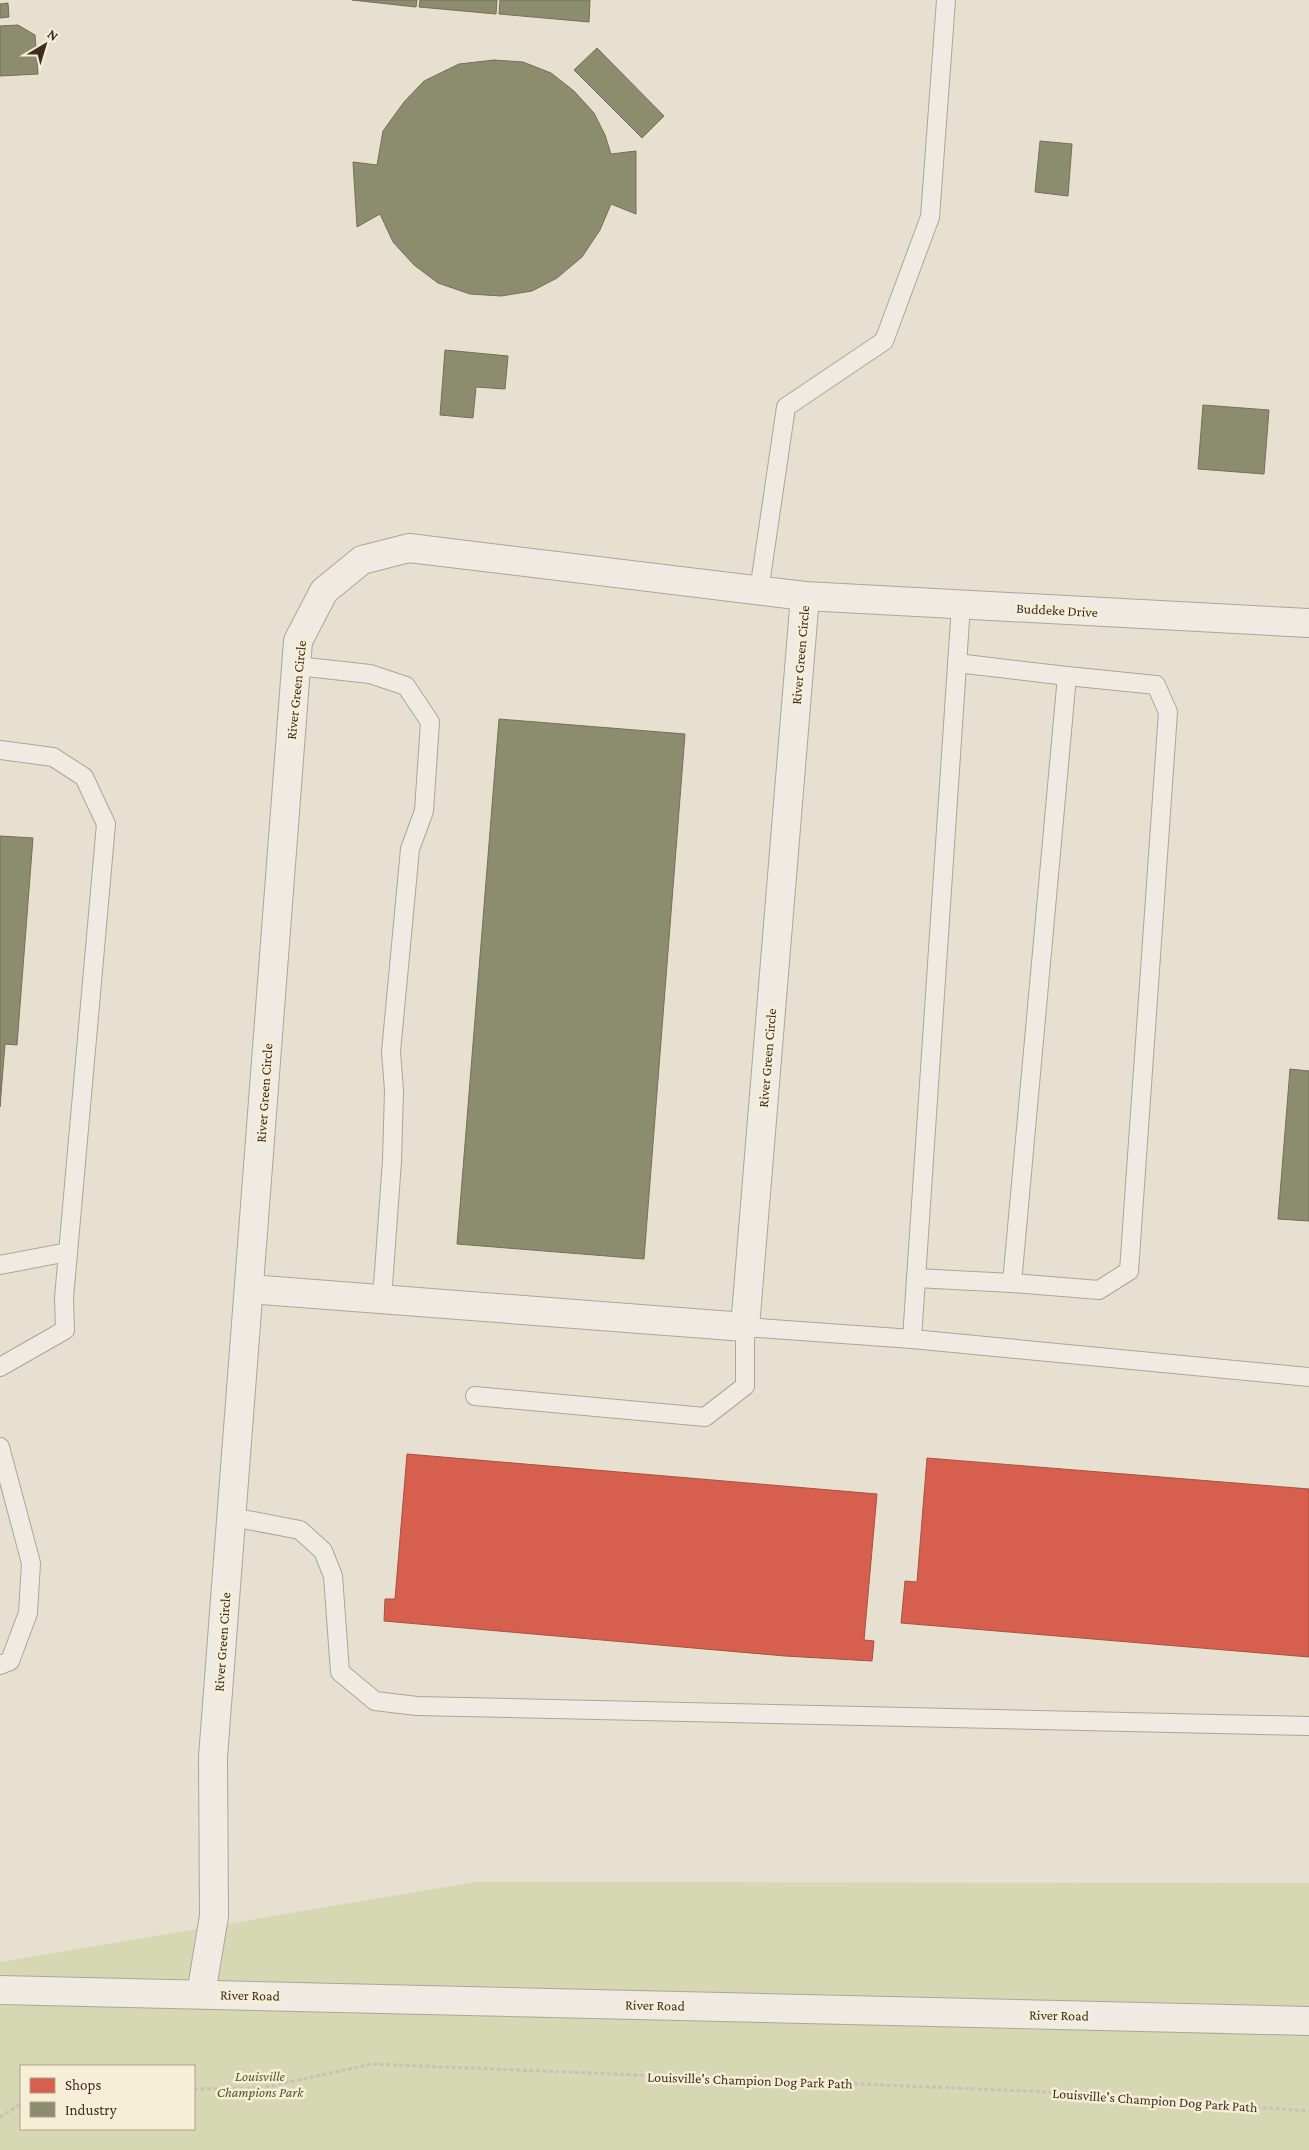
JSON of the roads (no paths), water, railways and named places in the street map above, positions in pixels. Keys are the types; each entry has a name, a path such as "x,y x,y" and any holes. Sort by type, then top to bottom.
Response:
{"street":[{"name":"River Green Circle","path":"200,1994 214,1916 213,1757 298,641 324,591 362,560 409,548 805,596 745,1327"},
{"name":"Buddeke Drive","path":"805,596 1309,623"},
{"path":"249,1289 745,1327"},
{"name":"River Road","path":"0,1990 1309,2021"}],"lane":[{"path":"759,590 786,407 884,341 930,217 946,0"},
{"path":"912,1339 961,605"},
{"path":"916,1278 1100,1290 1129,1271 1168,712 1156,685 957,663"},
{"path":"297,666 370,674 406,686 430,722 424,811 410,849 391,1052 394,1090 392,1161 382,1299"},
{"path":"1012,1283 1067,676"},
{"path":"0,750 53,757 84,777 106,824 64,1298 65,1330 0,1367"},
{"path":"0,1266 68,1252"},
{"path":"475,1396 705,1418 745,1386 745,1327 912,1339 1309,1377"},
{"path":"0,1447 31,1563 28,1613 10,1661 0,1665"},
{"path":"232,1517 300,1530 322,1551 333,1576 340,1672 375,1701 417,1706 1309,1726"}],"park label":[{"name":"Louisville Champions Park","path":"260,2084"}]}
